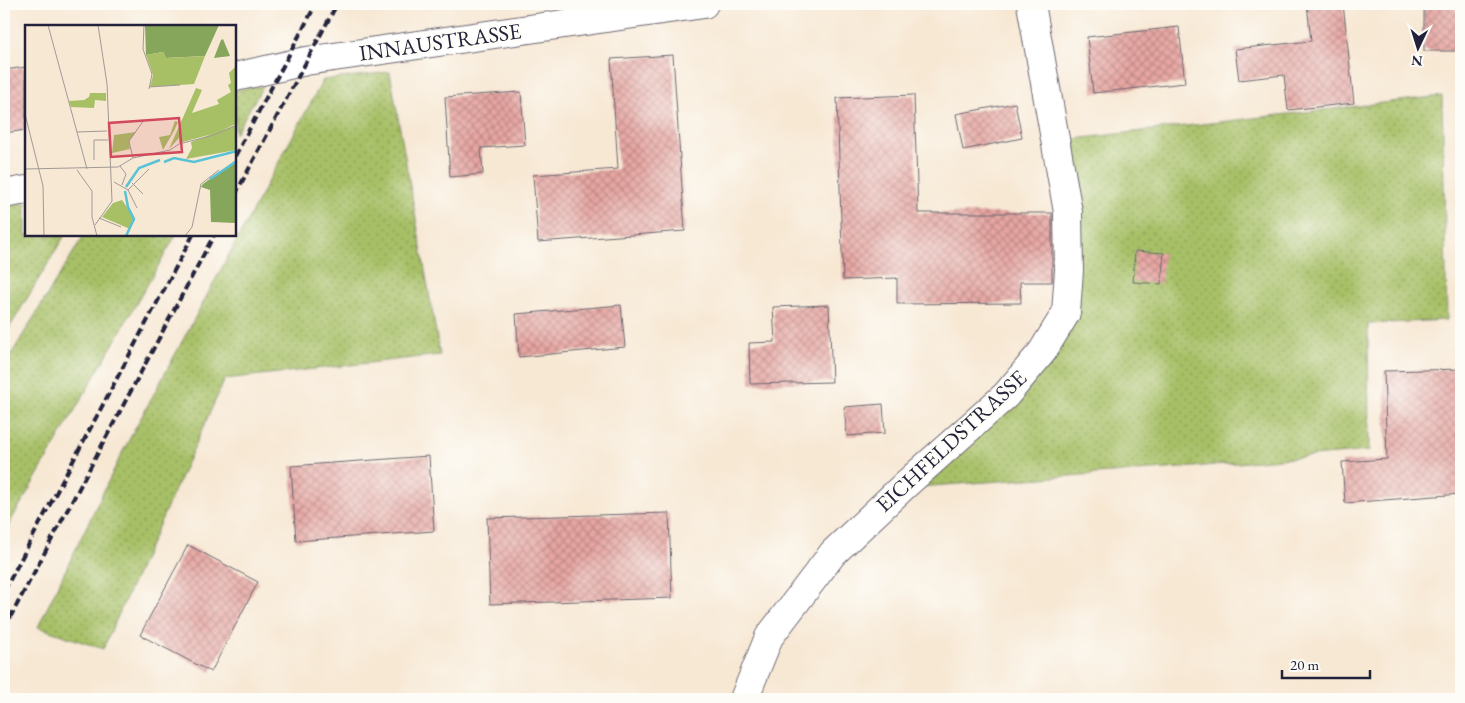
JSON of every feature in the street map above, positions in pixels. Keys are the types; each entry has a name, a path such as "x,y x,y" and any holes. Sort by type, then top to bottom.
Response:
{"street":[{"name":"INNAUSTRASSE","path":"236,77 306,61 704,4"},
{"name":"EICHFELDSTRASSE","path":"744,699 769,637 833,553 1006,394 1042,352 1066,313 1070,270 1068,212 1031,4"},
{"path":"4,194 25,190"}],"green space":[{"path":"390,72 440,355 225,379 103,649 38,627 122,453 323,80"},
{"path":"263,86 236,132 236,91"},
{"path":"1442,96 1447,320 1368,324 1369,451 1193,467 918,487 1076,311 1074,139"},
{"path":"25,203 25,236 64,236 4,337 4,206"},
{"path":"83,236 175,236 4,533 4,366"}],"building":[{"path":"1307,4 1343,4 1354,103 1288,110 1284,75 1239,80 1235,49 1311,41"},
{"path":"1424,4 1461,4 1461,51 1424,51"},
{"path":"1179,27 1185,83 1093,93 1087,37"},
{"path":"673,55 685,231 538,242 533,175 618,169 611,59"},
{"path":"25,67 25,130 4,133 4,70"},
{"path":"521,92 525,145 481,148 483,174 450,177 445,97"},
{"path":"914,95 918,213 1052,213 1052,282 1020,282 1021,303 897,304 897,278 843,280 837,98"},
{"path":"1015,103 1022,138 963,150 956,114"},
{"path":"1135,251 1164,253 1161,284 1133,282"},
{"path":"621,305 625,347 519,357 516,314"},
{"path":"829,305 832,382 750,384 749,343 775,342 773,307"},
{"path":"1461,369 1461,494 1345,503 1342,462 1387,459 1384,371"},
{"path":"883,404 885,433 847,436 844,407"},
{"path":"429,456 434,531 296,541 291,466"},
{"path":"669,513 672,598 490,604 487,518"},
{"path":"188,545 258,582 211,672 140,635"}],"railway":[{"path":"236,154 316,4"},
{"path":"236,193 337,4"},
{"path":"4,591 192,236"},
{"path":"4,629 213,236"}]}
